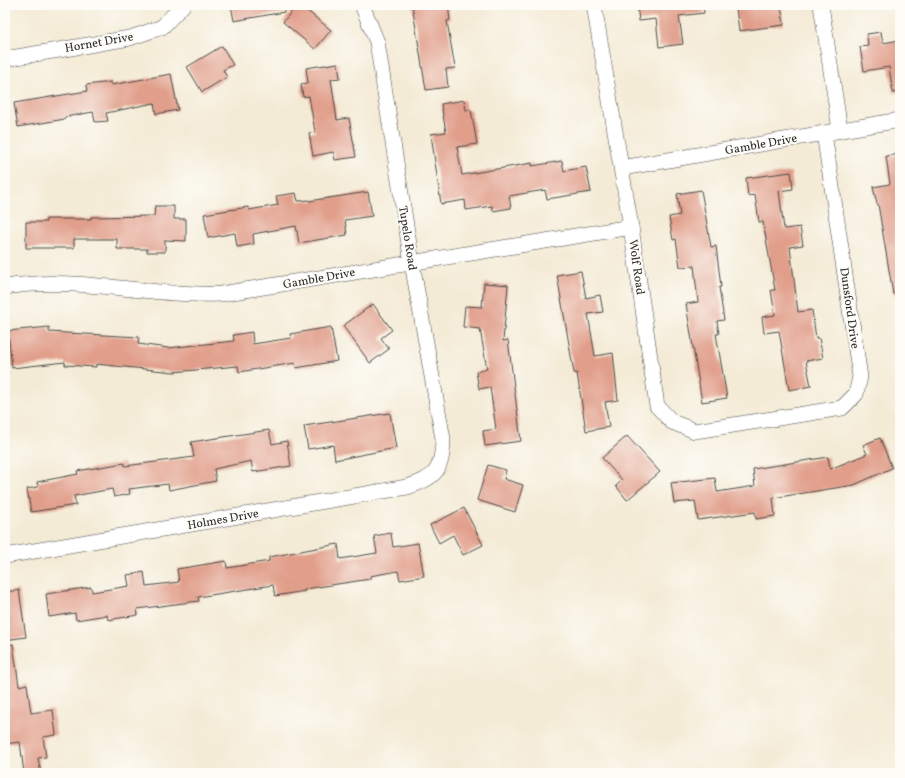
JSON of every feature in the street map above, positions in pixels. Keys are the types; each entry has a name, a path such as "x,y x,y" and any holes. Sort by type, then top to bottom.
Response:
{"street":[{"name":"Hornet Drive","path":"5,58 130,38 162,27 183,5"},
{"name":"Tupelo Road","path":"362,5 376,42 443,439 442,458 437,472"},
{"name":"Wolf Road","path":"594,5 622,168 657,406 672,422 695,431 772,419"},
{"path":"821,5 840,130"},
{"name":"Gamble Drive","path":"622,168 900,120"},
{"name":"Dunsford Drive","path":"772,419 842,408 856,394 860,377 824,133"},
{"name":"Gamble Drive","path":"5,286 24,284 77,284 192,296 220,294 631,227"},
{"name":"Holmes Drive","path":"5,556 407,487 423,482 437,472"}],"building":[{"path":"231,5 284,5 284,12 234,21"},
{"path":"297,5 300,5 331,30 315,49 283,22"},
{"path":"412,5 448,5 450,20 447,21 455,68 446,69 448,87 426,90"},
{"path":"637,5 703,5 704,13 679,16 683,44 659,47 656,19 639,21"},
{"path":"756,5 781,5 784,25 739,31 736,8"},
{"path":"881,32 883,43 900,40 900,92 893,93 889,67 864,71 860,47 868,46 867,34"},
{"path":"222,46 233,65 223,70 227,77 202,92 187,67"},
{"path":"338,63 340,78 331,79 337,120 349,118 356,157 335,160 333,152 313,156 309,133 315,132 309,96 303,97 301,84 308,83 306,68"},
{"path":"171,74 178,110 156,114 154,103 106,113 108,121 95,122 93,112 65,117 65,119 18,127 14,103 87,91 86,85 111,82 111,85"},
{"path":"464,100 466,110 471,110 477,144 457,147 462,175 532,163 532,166 562,161 564,171 586,167 591,192 547,199 545,190 509,196 511,208 493,211 492,206 466,210 465,200 441,204 431,134 446,132 441,104"},
{"path":"900,154 900,293 893,294 878,204 873,187 890,184 886,156"},
{"path":"791,172 793,189 779,191 784,229 800,227 803,245 790,247 798,312 812,310 816,338 819,338 823,358 806,361 811,386 789,390 779,331 764,333 762,317 775,315 771,290 775,290 763,222 759,222 755,195 748,196 746,178"},
{"path":"701,190 711,247 716,246 721,287 719,287 724,320 717,321 719,334 716,334 727,398 702,402 686,304 698,302 694,266 680,267 676,239 673,240 669,217 680,215 677,194"},
{"path":"368,192 372,216 345,220 347,235 299,243 296,226 253,234 254,244 237,247 235,233 208,238 204,214 248,207 249,210 278,205 276,196 296,193 298,201 309,201"},
{"path":"155,206 174,206 174,219 186,219 186,241 165,240 165,252 147,252 147,249 117,249 117,239 74,239 74,248 26,248 26,222 46,222 46,219 91,219 91,217 154,216"},
{"path":"581,271 586,298 600,295 603,312 588,314 595,356 613,353 618,400 605,402 609,427 586,431 577,373 574,373 557,275"},
{"path":"484,283 508,285 503,341 508,340 521,441 485,446 483,431 496,429 490,387 479,389 476,372 487,369 480,329 463,327 465,306 482,307"},
{"path":"373,304 392,330 381,338 389,349 370,363 343,326"},
{"path":"49,327 49,332 139,337 138,344 168,348 234,341 233,335 252,332 253,344 291,338 290,334 331,327 337,361 296,368 295,363 239,372 238,366 174,372 96,364 96,367 65,365 65,362 12,368 8,331"},
{"path":"390,413 396,448 335,460 333,445 308,449 304,426"},
{"path":"269,430 272,444 287,441 291,466 253,472 251,461 214,469 216,481 169,490 168,484 129,489 130,494 114,497 112,489 74,496 76,505 31,512 27,489 38,487 37,482 78,474 77,471 124,463 125,466 194,457 191,442"},
{"path":"627,436 660,472 627,500 616,486 622,480 602,458"},
{"path":"880,438 892,468 854,485 773,498 775,516 756,519 755,512 698,520 695,501 674,503 671,483 715,478 717,492 755,486 753,469 828,457 830,469 867,454 863,445"},
{"path":"488,465 506,470 504,479 523,485 515,512 477,500"},
{"path":"464,508 483,545 463,555 453,535 439,543 430,525"},
{"path":"391,533 393,547 418,543 424,576 400,580 398,571 370,576 370,579 305,589 305,591 275,596 273,585 198,597 199,601 137,609 138,615 108,620 107,615 76,620 75,613 49,617 46,594 91,587 92,592 129,586 127,575 144,572 146,586 179,582 177,569 226,561 227,568 269,561 269,557 338,544 340,559 377,553 374,536"},
{"path":"19,590 26,637 5,640 5,592"},
{"path":"5,644 13,644 19,686 27,684 31,713 53,710 56,735 43,737 46,757 38,758 41,773 24,773 20,742 5,744"}]}
